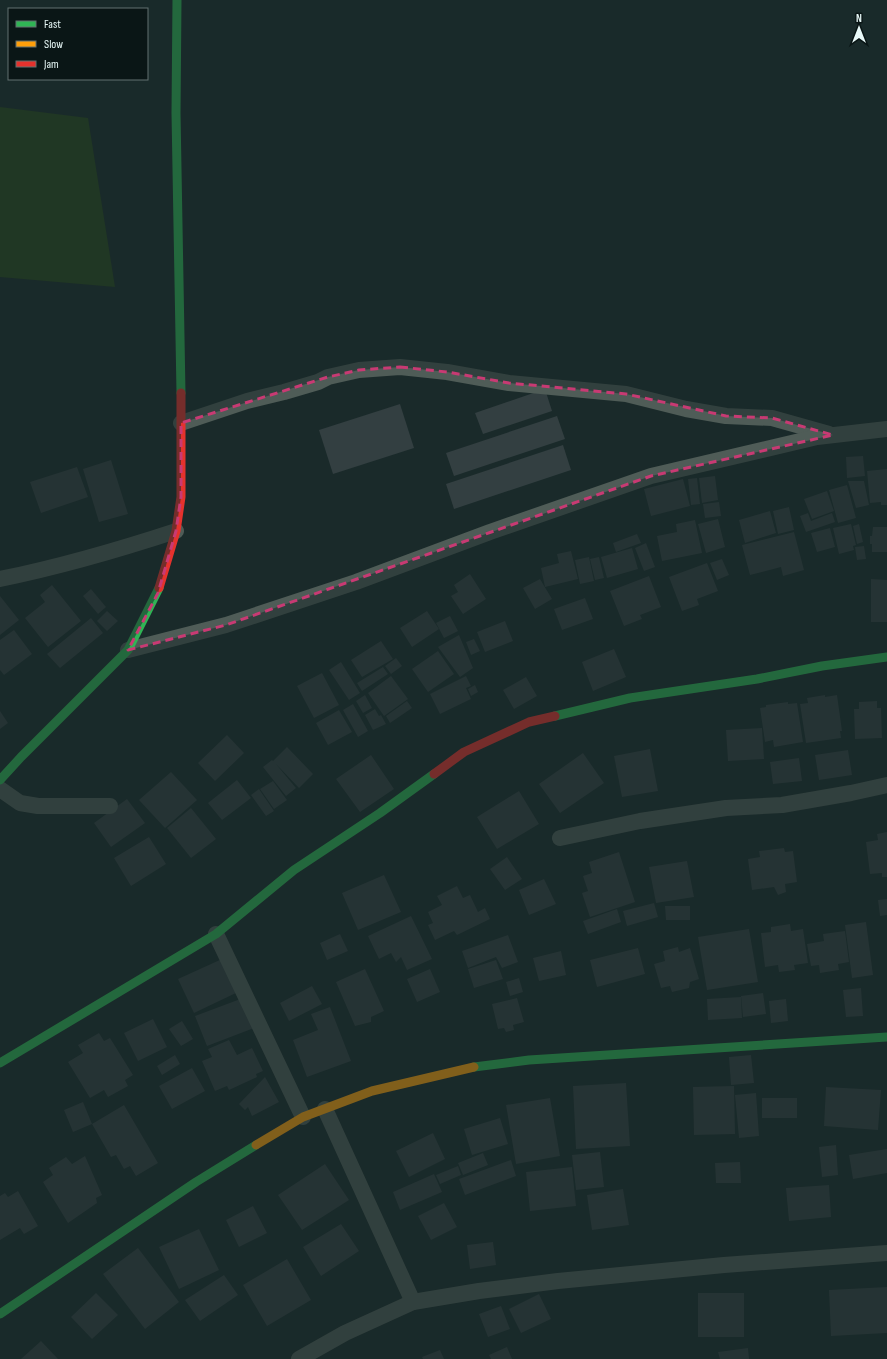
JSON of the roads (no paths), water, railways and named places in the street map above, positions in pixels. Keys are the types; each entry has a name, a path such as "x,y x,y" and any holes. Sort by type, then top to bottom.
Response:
{"street":[{"path":"0,780 128,650 158,593 176,531 181,498 181,423 176,114 176,0"},
{"path":"181,423 247,401 318,382 328,377 359,370 400,367 447,372 509,383 626,394 686,409 726,416 772,418 833,435"},
{"path":"128,650 226,625 356,582 490,532 652,476 816,437 887,429"},
{"path":"0,579 42,570 176,531"},
{"path":"0,1063 216,934 294,870 380,813 464,752 529,722 630,698 757,679 822,666 887,658"},
{"path":"560,838 640,821 726,808 782,805 887,785"},
{"path":"0,789 20,803 38,806 110,806"},
{"path":"216,934 303,1117"},
{"path":"0,1314 196,1182 303,1117 372,1091 481,1065 529,1060 887,1037"},
{"path":"325,1109 413,1302"},
{"path":"299,1359 345,1333 413,1302 479,1291 558,1281 724,1265 887,1253"}]}
